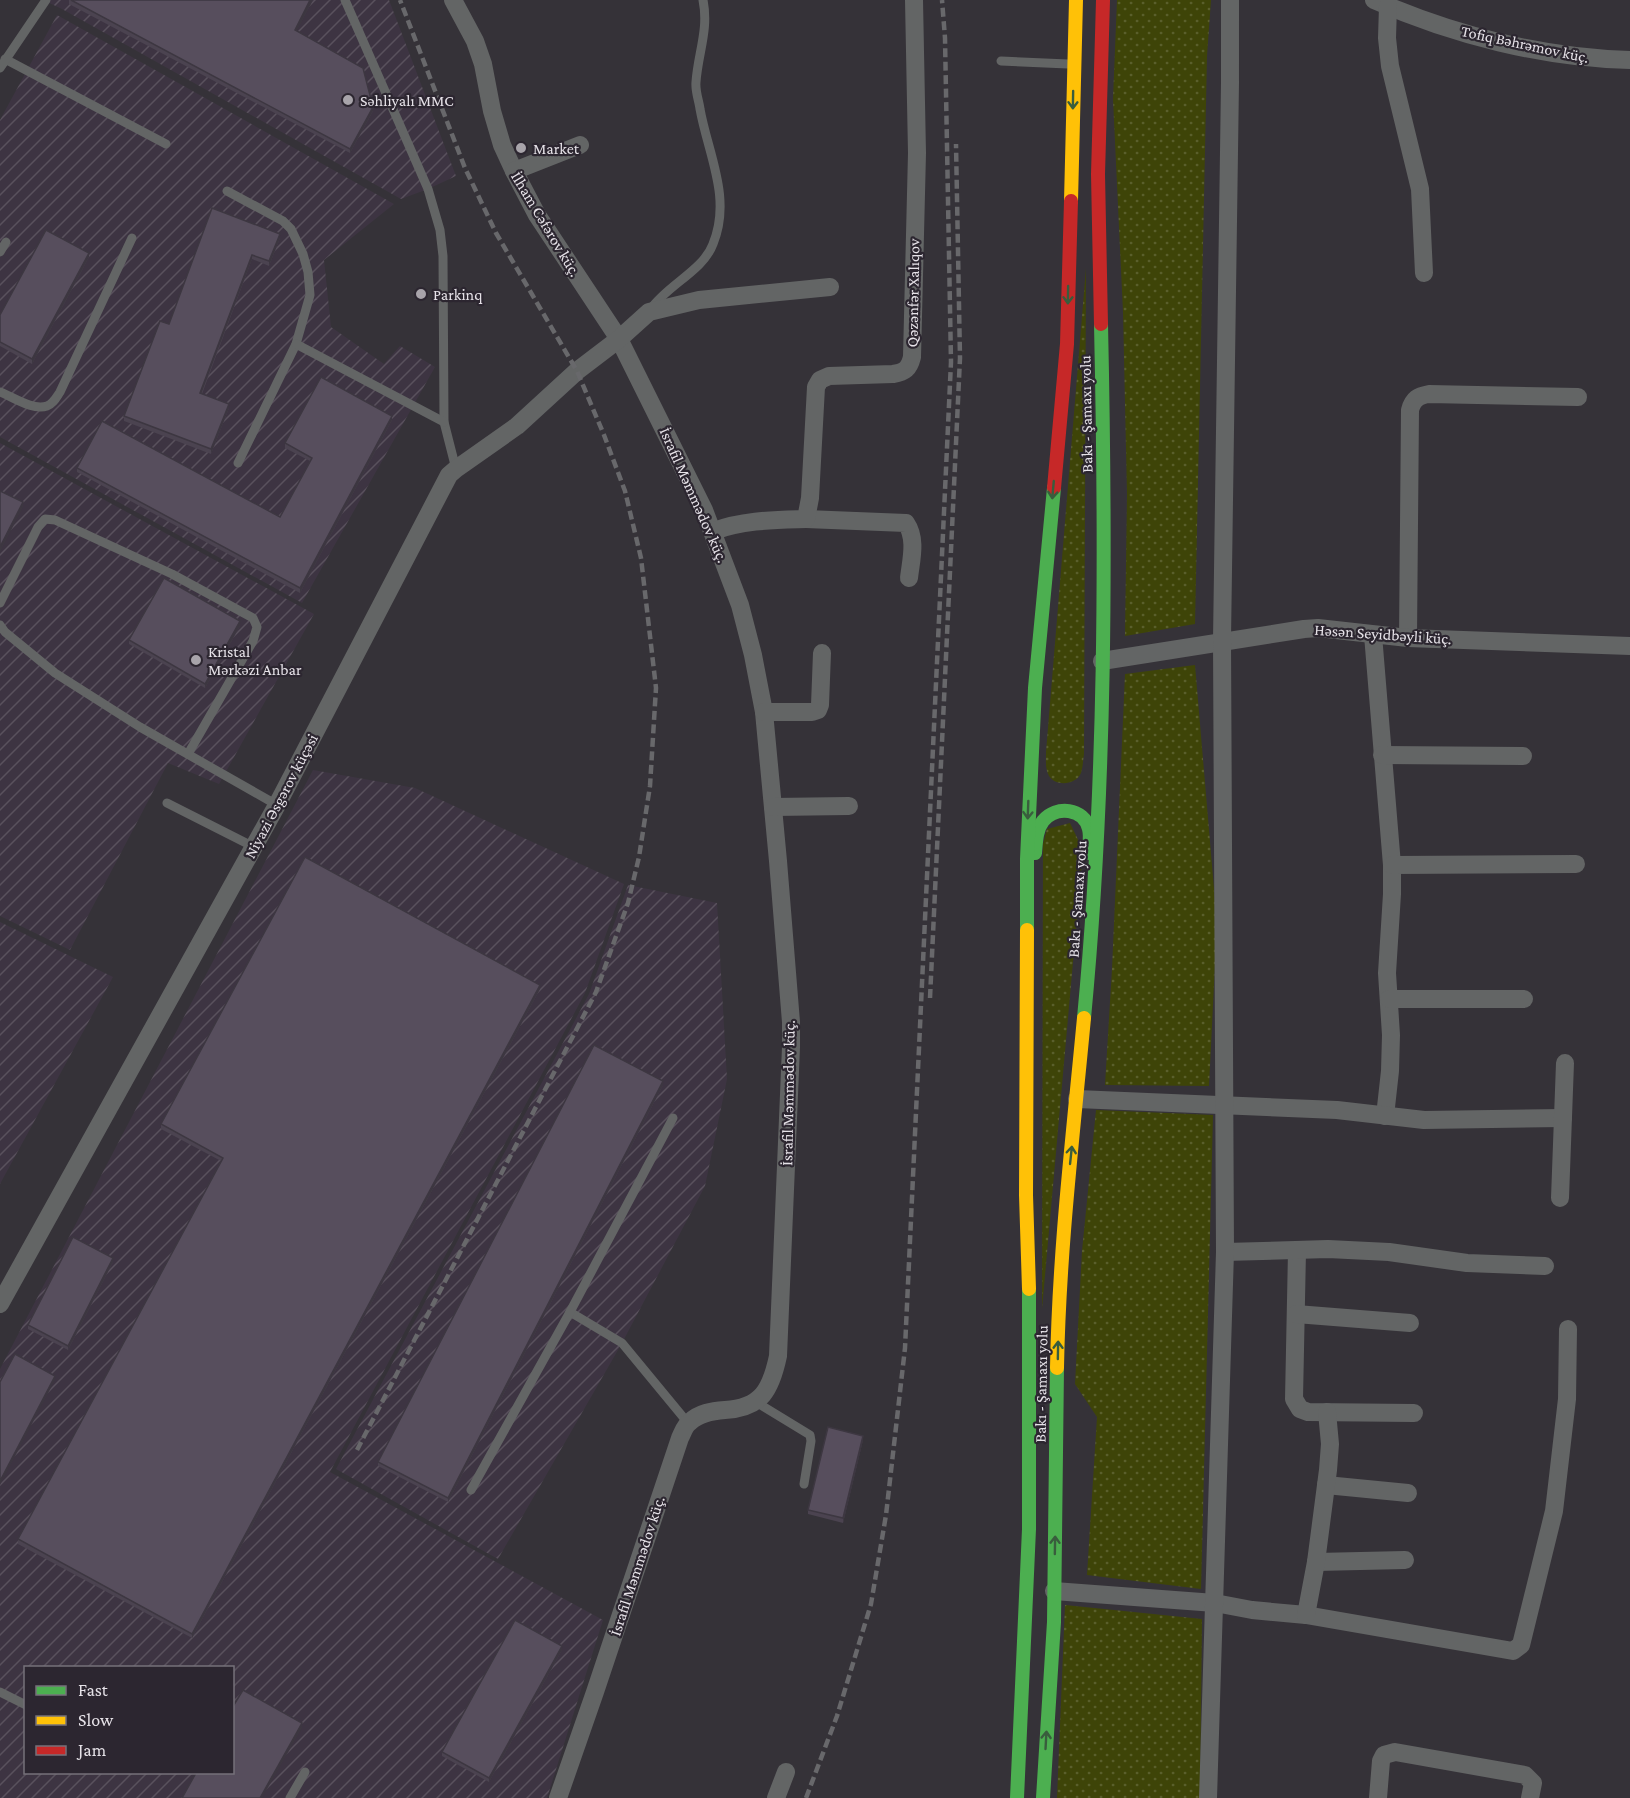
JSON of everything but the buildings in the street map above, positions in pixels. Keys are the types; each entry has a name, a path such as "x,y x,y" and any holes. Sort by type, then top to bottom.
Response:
{"highway":[{"name":"Bakı - Şamaxı yolu","path":"1017,1798 1029,1529 1030,1320 1026,1195 1026,859 1035,688 1067,344 1076,0"},
{"name":"Bakı - Şamaxı yolu","path":"1043,1798 1054,1622 1058,1321 1091,944 1100,782 1104,473 1098,174 1103,0"},
{"path":"1035,688 1038,760 1040,777 1045,787"},
{"path":"1087,780 1102,688"},
{"path":"1027,936 1038,829 1049,814 1067,810 1077,813 1085,820 1089,830 1091,944"}],"street":[{"name":"İlham Cəfərov küç.","path":"453,0 475,41 483,64 492,111 502,144 514,171 537,215 619,339"},
{"name":"Qəzənfər Xalıqov","path":"806,519 810,498 816,387 820,380 829,376 903,372 910,366 912,357 917,153 914,0"},
{"path":"1208,1798 1225,1252 1222,640 1230,0"},
{"path":"1381,3 1390,66 1420,189 1424,273"},
{"name":"Tofiq Bəhrəmov küç.","path":"1381,3 1463,33 1495,41 1597,59 1630,60"},
{"path":"514,171 580,145"},
{"path":"649,312 699,300 830,287"},
{"name":"Niyazi Əsgərov küçəsi","path":"0,1304 278,805 442,486 456,469 517,426 577,371 619,339 649,312"},
{"name":"İsrafil Məmmədov küç.","path":"619,339 714,531 740,605 764,712 786,958 791,1047 778,1356 767,1389 756,1402"},
{"path":"1408,638 1410,410 1413,401 1419,396 1429,394 1578,397"},
{"path":"714,531 743,523 806,519 906,523 912,538 909,578"},
{"name":"Həsən Seyidbəyli küç.","path":"1102,660 1311,628 1408,638 1630,646"},
{"path":"1373,635 1392,865 1387,974 1391,1035 1390,1071 1384,1116"},
{"path":"764,712 818,710 822,652"},
{"path":"1382,755 1523,756"},
{"path":"773,807 849,806"},
{"path":"1392,865 1576,864"},
{"path":"1389,999 1524,999"},
{"path":"1560,1198 1565,1063"},
{"path":"1077,1099 1337,1110 1424,1120 1563,1118"},
{"path":"1225,1252 1328,1249 1389,1252 1467,1263 1545,1266"},
{"path":"1297,1251 1294,1399 1300,1409 1308,1412 1414,1413"},
{"path":"1296,1314 1410,1323"},
{"path":"1054,1591 1215,1604 1306,1616 1513,1651 1521,1645 1554,1511 1567,1399 1568,1329"},
{"path":"688,1423 700,1415 743,1408 756,1402"},
{"path":"1306,1616 1326,1485 1330,1444 1327,1412"},
{"name":"İsrafil Məmmədov küç.","path":"558,1798 680,1438 688,1423"},
{"path":"1326,1485 1408,1493"},
{"path":"1316,1562 1405,1560"},
{"path":"1378,1798 1381,1761 1384,1755 1395,1752 1525,1775 1533,1784 1530,1798"},
{"path":"776,1798 786,1772"}],"lane":[{"path":"0,68 46,0"},
{"path":"345,0 436,212 443,256 444,422 456,469"},
{"path":"649,312 659,298 707,256 714,243 721,214 720,184 702,119 696,84 706,14 703,0"},
{"path":"5,59 165,144"},
{"path":"1001,61 1073,65"},
{"path":"227,191 283,221 291,230 303,254 308,272 310,295 296,344 238,463"},
{"path":"0,392 40,407 49,406 55,400 132,238"},
{"path":"0,252 6,242"},
{"path":"296,344 444,422"},
{"path":"0,603 38,526 45,519 55,520 172,574 253,618 257,627 253,641 188,754"},
{"path":"0,625 5,632 55,673 140,727 278,805"},
{"path":"167,803 254,847"},
{"path":"471,1490 570,1312 673,1118"},
{"path":"570,1312 621,1343 688,1423"},
{"path":"756,1402 810,1435 804,1484"},
{"path":"0,1692 24,1705"},
{"path":"291,1798 305,1772"}],"shaded area":[{"path":"43,0 389,0 456,176 401,199"},
{"path":"57,15 394,204 324,260 331,327 384,364 400,346 435,367 302,603 0,437 0,120"},
{"path":"0,443 314,614 219,784 168,763 70,950 0,916"},
{"path":"313,770 415,788 624,884 585,993 330,1472 603,1620 547,1798 0,1798 0,1369"},
{"path":"628,885 717,903 727,1079 705,1186 622,1343 498,1559 336,1469 589,994"},
{"path":"0,922 113,977 0,1184"}],"green space":[{"path":"1117,0 1211,0 1207,56 1195,624 1125,636 1127,494 1123,312 1113,99"},
{"path":"1086,268 1084,754 1082,771 1078,777 1071,782 1061,783 1052,780 1049,776 1046,767 1046,752"},
{"path":"1195,665 1217,924 1209,1086 1105,1085 1125,674"},
{"path":"1070,823 1083,850 1042,1309 1043,844 1047,829"},
{"path":"1096,1110 1213,1115 1201,1589 1087,1575 1097,1417 1075,1384 1082,1251"},
{"path":"1065,1605 1202,1619 1200,1798 1057,1798"}],"railway":[{"path":"357,1450 596,992 628,903 639,857 650,786 656,688 641,558 625,491 577,371 496,233 465,168 400,0"},
{"path":"806,1798 837,1716 871,1604 886,1515 905,1348 951,362 945,38 942,0"},
{"path":"930,998 960,358 956,144"}],"traffic: fast":[{"path":"1084,1018 1097,845 1103,671 1104,497 1101,324"},
{"path":"1027,930 1027,859 1035,688 1054,488"},
{"path":"1035,853 1037,836 1043,821 1062,811 1076,813 1086,822 1090,835 1089,853"},
{"path":"1017,1798 1029,1529 1029,1289"},
{"path":"1043,1798 1054,1622 1057,1368"}],"traffic: slow":[{"path":"1071,201 1076,0"},
{"path":"1027,930 1026,1195 1029,1289"},
{"path":"1057,1368 1064,1237 1084,1018"}],"traffic: jam":[{"path":"1101,324 1098,174 1103,0"},
{"path":"1054,488 1067,344 1071,201"}],"place":[{"name":"Səhliyalı MMC","path":"348,100"},
{"name":"Market","path":"521,148"},
{"name":"Parkinq","path":"421,294"},
{"name":"Kristal Mərkəzi Anbar","path":"196,660"}]}
